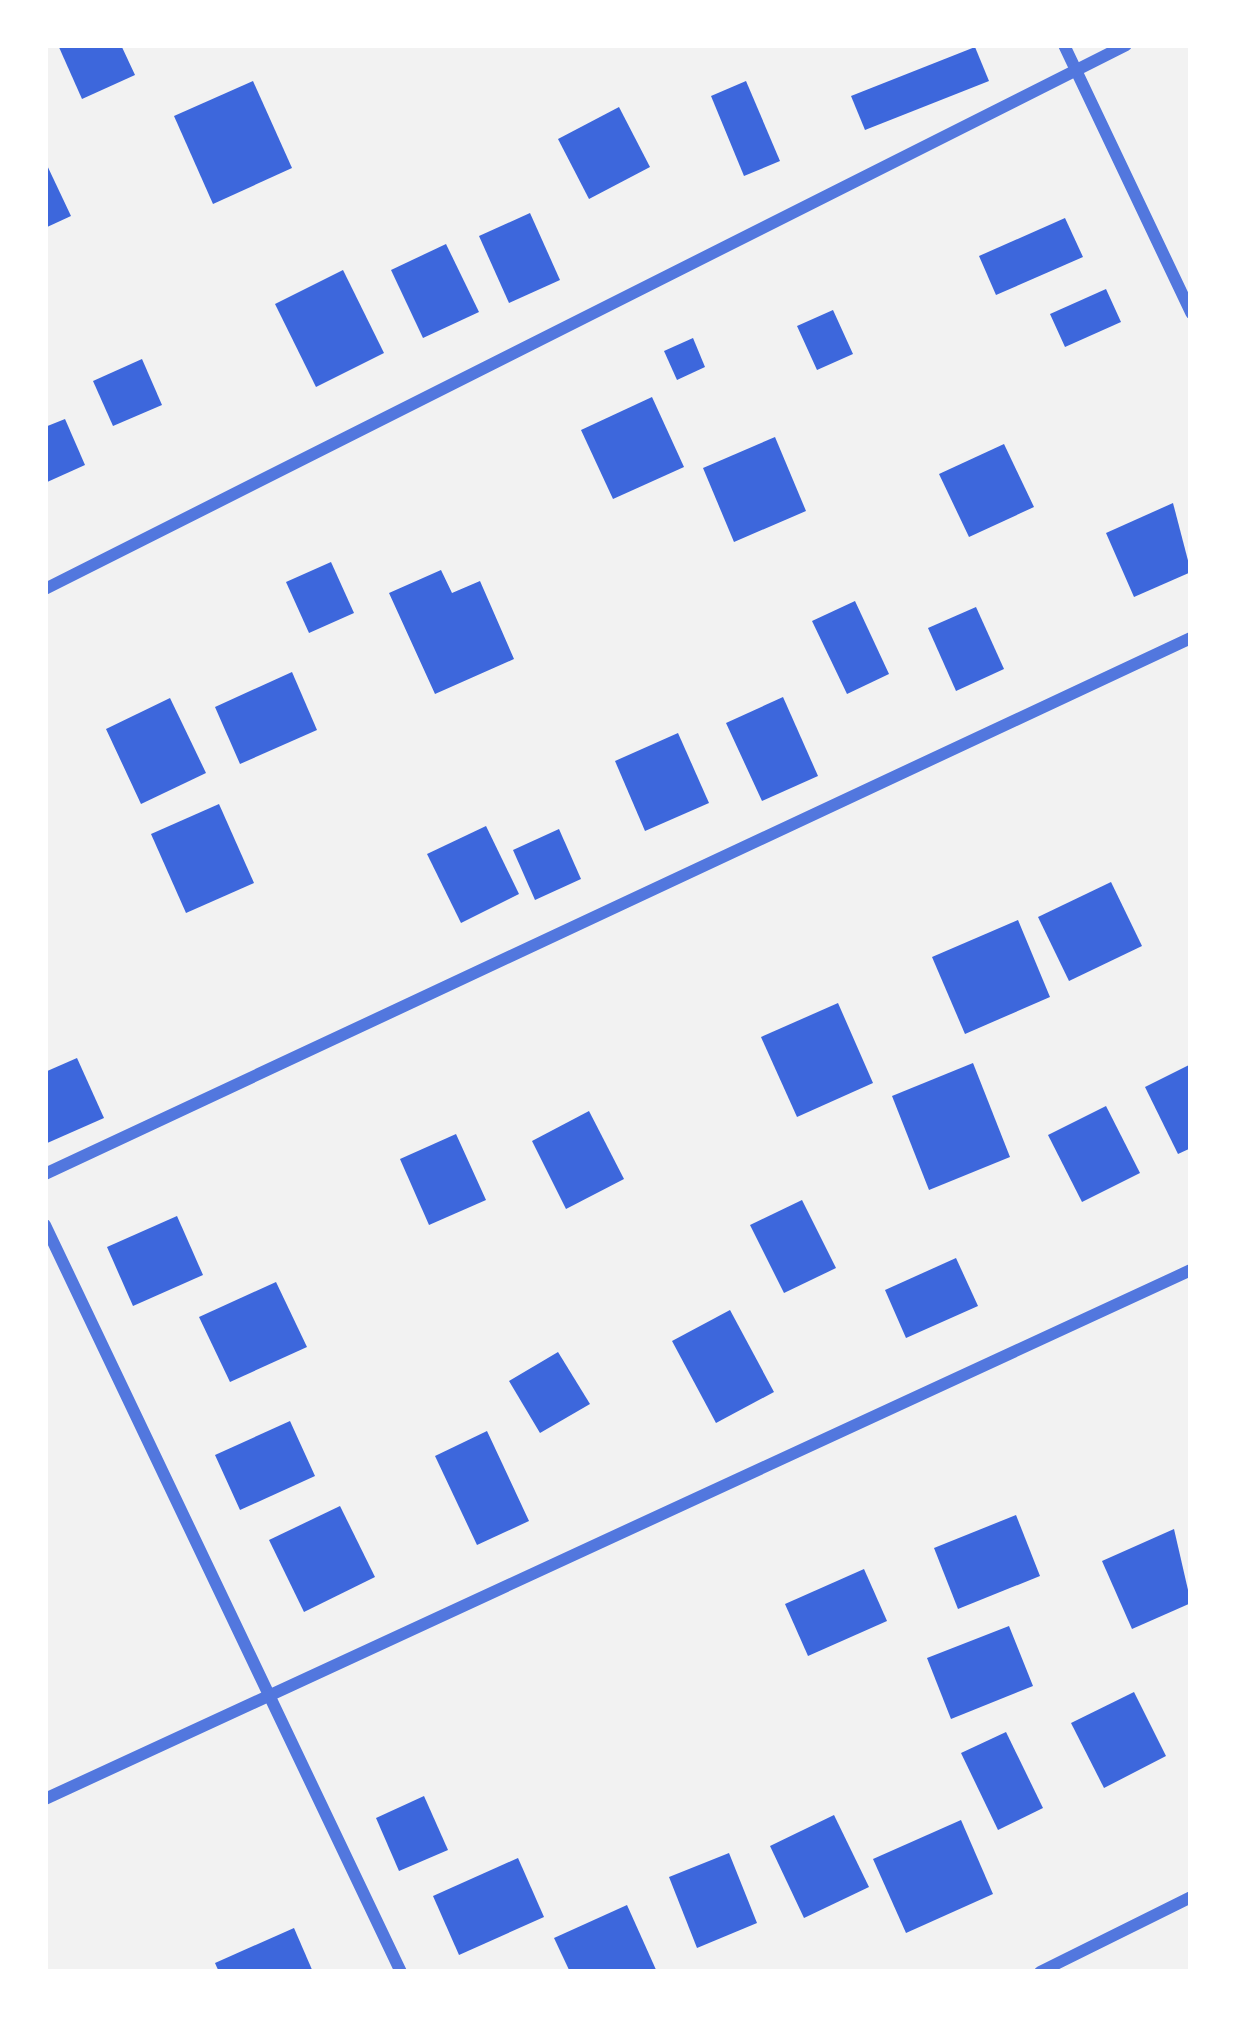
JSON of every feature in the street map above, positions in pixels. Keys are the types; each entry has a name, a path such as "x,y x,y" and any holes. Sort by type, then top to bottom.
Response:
{"street":[{"path":"1064,45 1191,313"},
{"path":"45,589 1126,45"},
{"path":"45,1174 1191,638"},
{"path":"45,1225 401,1972"},
{"path":"45,1799 1191,1270"},
{"path":"1040,1972 1191,1897"}],"building":[{"path":"58,45 121,45 135,75 82,99"},
{"path":"975,47 989,81 865,130 851,96"},
{"path":"253,81 292,168 213,204 174,116"},
{"path":"746,81 780,161 744,176 711,96"},
{"path":"619,107 650,167 589,199 558,139"},
{"path":"45,161 71,216 45,228"},
{"path":"530,213 560,280 509,303 479,236"},
{"path":"1065,218 1083,257 996,295 979,256"},
{"path":"446,244 479,312 423,338 391,270"},
{"path":"343,270 384,353 316,387 275,304"},
{"path":"1106,289 1121,322 1065,347 1050,314"},
{"path":"833,310 853,354 817,370 797,326"},
{"path":"693,338 705,367 677,380 664,351"},
{"path":"142,359 162,405 113,426 93,381"},
{"path":"652,397 684,467 613,499 581,430"},
{"path":"65,419 85,465 45,483 45,427"},
{"path":"775,437 806,511 734,542 703,468"},
{"path":"1004,444 1034,507 969,537 939,474"},
{"path":"1173,503 1191,572 1134,597 1106,533"},
{"path":"331,562 354,613 309,633 286,582"},
{"path":"441,570 452,593 480,581 514,659 435,694 389,593"},
{"path":"855,601 889,674 847,694 812,621"},
{"path":"976,607 1004,669 956,691 928,628"},
{"path":"292,672 317,730 240,764 215,707"},
{"path":"783,697 818,776 762,801 726,723"},
{"path":"170,698 206,773 141,804 106,729"},
{"path":"678,733 709,803 645,831 615,761"},
{"path":"219,804 254,883 186,913 151,834"},
{"path":"486,826 519,894 461,923 427,854"},
{"path":"559,829 581,879 535,900 513,850"},
{"path":"1111,882 1142,946 1069,981 1038,917"},
{"path":"1018,920 1050,997 965,1034 932,957"},
{"path":"838,1003 873,1083 797,1117 761,1037"},
{"path":"77,1058 104,1118 45,1144 45,1072"},
{"path":"973,1063 1010,1157 929,1190 892,1096"},
{"path":"1191,1064 1191,1148 1178,1154 1145,1087"},
{"path":"1106,1106 1140,1173 1082,1202 1048,1135"},
{"path":"589,1111 624,1179 566,1209 532,1141"},
{"path":"456,1134 486,1200 429,1225 400,1159"},
{"path":"802,1200 836,1268 784,1293 750,1225"},
{"path":"177,1216 203,1275 133,1306 107,1247"},
{"path":"956,1258 978,1306 906,1338 885,1290"},
{"path":"276,1282 307,1347 230,1382 199,1317"},
{"path":"730,1310 774,1392 716,1423 672,1341"},
{"path":"558,1352 590,1404 540,1433 509,1381"},
{"path":"290,1421 315,1476 240,1510 215,1455"},
{"path":"487,1431 529,1521 477,1545 435,1456"},
{"path":"340,1506 375,1577 304,1612 269,1540"},
{"path":"1016,1515 1040,1576 958,1609 934,1548"},
{"path":"1174,1529 1191,1603 1132,1629 1102,1561"},
{"path":"864,1569 887,1621 808,1656 785,1604"},
{"path":"1009,1626 1033,1686 951,1719 927,1658"},
{"path":"1134,1692 1166,1756 1104,1788 1071,1723"},
{"path":"1006,1732 1043,1808 998,1830 961,1753"},
{"path":"424,1796 448,1850 399,1871 376,1818"},
{"path":"834,1815 869,1887 804,1918 770,1846"},
{"path":"961,1820 993,1894 906,1933 873,1859"},
{"path":"729,1853 757,1923 697,1948 669,1877"},
{"path":"518,1858 544,1917 459,1955 433,1896"},
{"path":"627,1905 657,1972 570,1972 554,1938"},
{"path":"294,1928 313,1972 219,1972 215,1963"}]}
